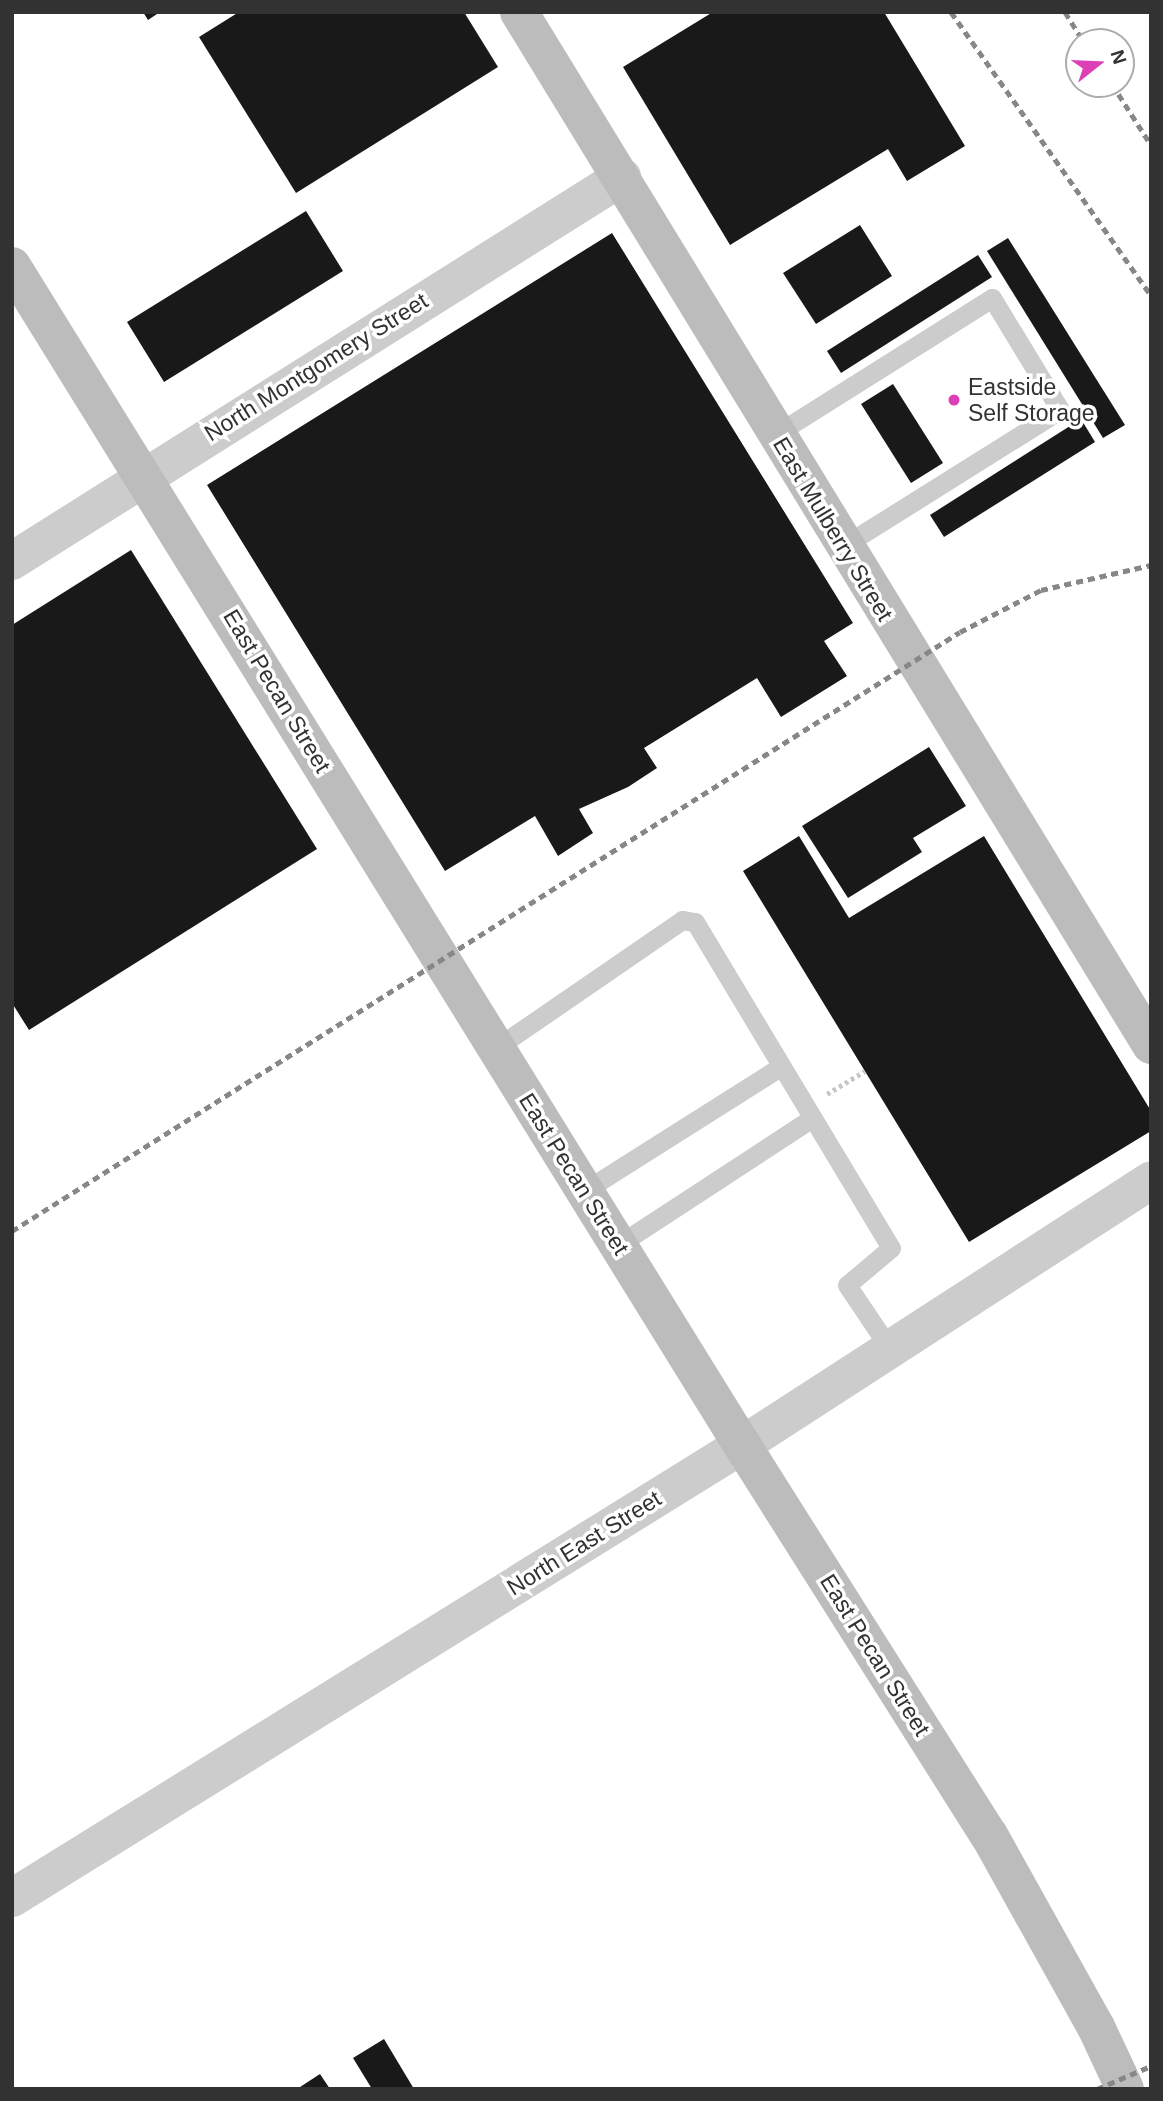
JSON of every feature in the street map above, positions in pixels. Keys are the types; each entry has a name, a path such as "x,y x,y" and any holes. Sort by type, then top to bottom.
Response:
{"street":[{"name":"East Mulberry Street","path":"519,12 622,177 843,546 1151,1045"},
{"name":"North Montgomery Street","path":"12,561 145,474 622,177"},
{"name":"East Pecan Street","path":"12,266 145,474 742,1445 989,1835 1096,2027 1125,2089"},
{"name":"North East Street","path":"12,1898 742,1445 1151,1180"}],"lane":[{"path":"776,434 992,298 1060,410 843,546"},
{"path":"496,1048 682,920 690,919 736,988 780,1067 891,1248 847,1285 890,1349"},
{"path":"584,1191 780,1067"},
{"path":"618,1245 809,1113"}],"path":[{"path":"809,1113 865,1071"}],"building":[{"path":"143,12 160,12 148,20"},
{"path":"239,12 464,12 498,67 296,193 199,37"},
{"path":"713,12 884,12 965,146 907,181 888,149 730,245 623,67"},
{"path":"306,211 343,271 164,382 127,322"},
{"path":"860,225 892,276 816,324 783,273"},
{"path":"612,233 853,623 824,641 847,676 781,717 757,678 644,748 657,768 628,787 579,809 593,833 558,856 535,816 445,871 207,485"},
{"path":"1008,238 1125,425 1103,438 987,251"},
{"path":"978,255 992,277 841,373 827,351"},
{"path":"893,384 943,463 911,483 861,404"},
{"path":"1081,419 1095,442 944,537 930,515"},
{"path":"131,550 317,849 29,1030 12,1003 12,625"},
{"path":"929,747 966,806 913,838 922,852 848,898 802,826"},
{"path":"799,836 849,918 984,836 1151,1111 1151,1131 969,1242 743,871"},
{"path":"384,2039 414,2089 372,2089 353,2058"},
{"path":"320,2074 330,2089 297,2089"}],"railway":[{"path":"951,12 1151,295"},
{"path":"1065,12 1075,28"},
{"path":"1121,98 1151,145"},
{"path":"12,1231 960,632 1041,590 1151,565"},
{"path":"1097,2089 1151,2066"}],"place":[{"name":"Eastside Self Storage","path":"954,400"}]}
